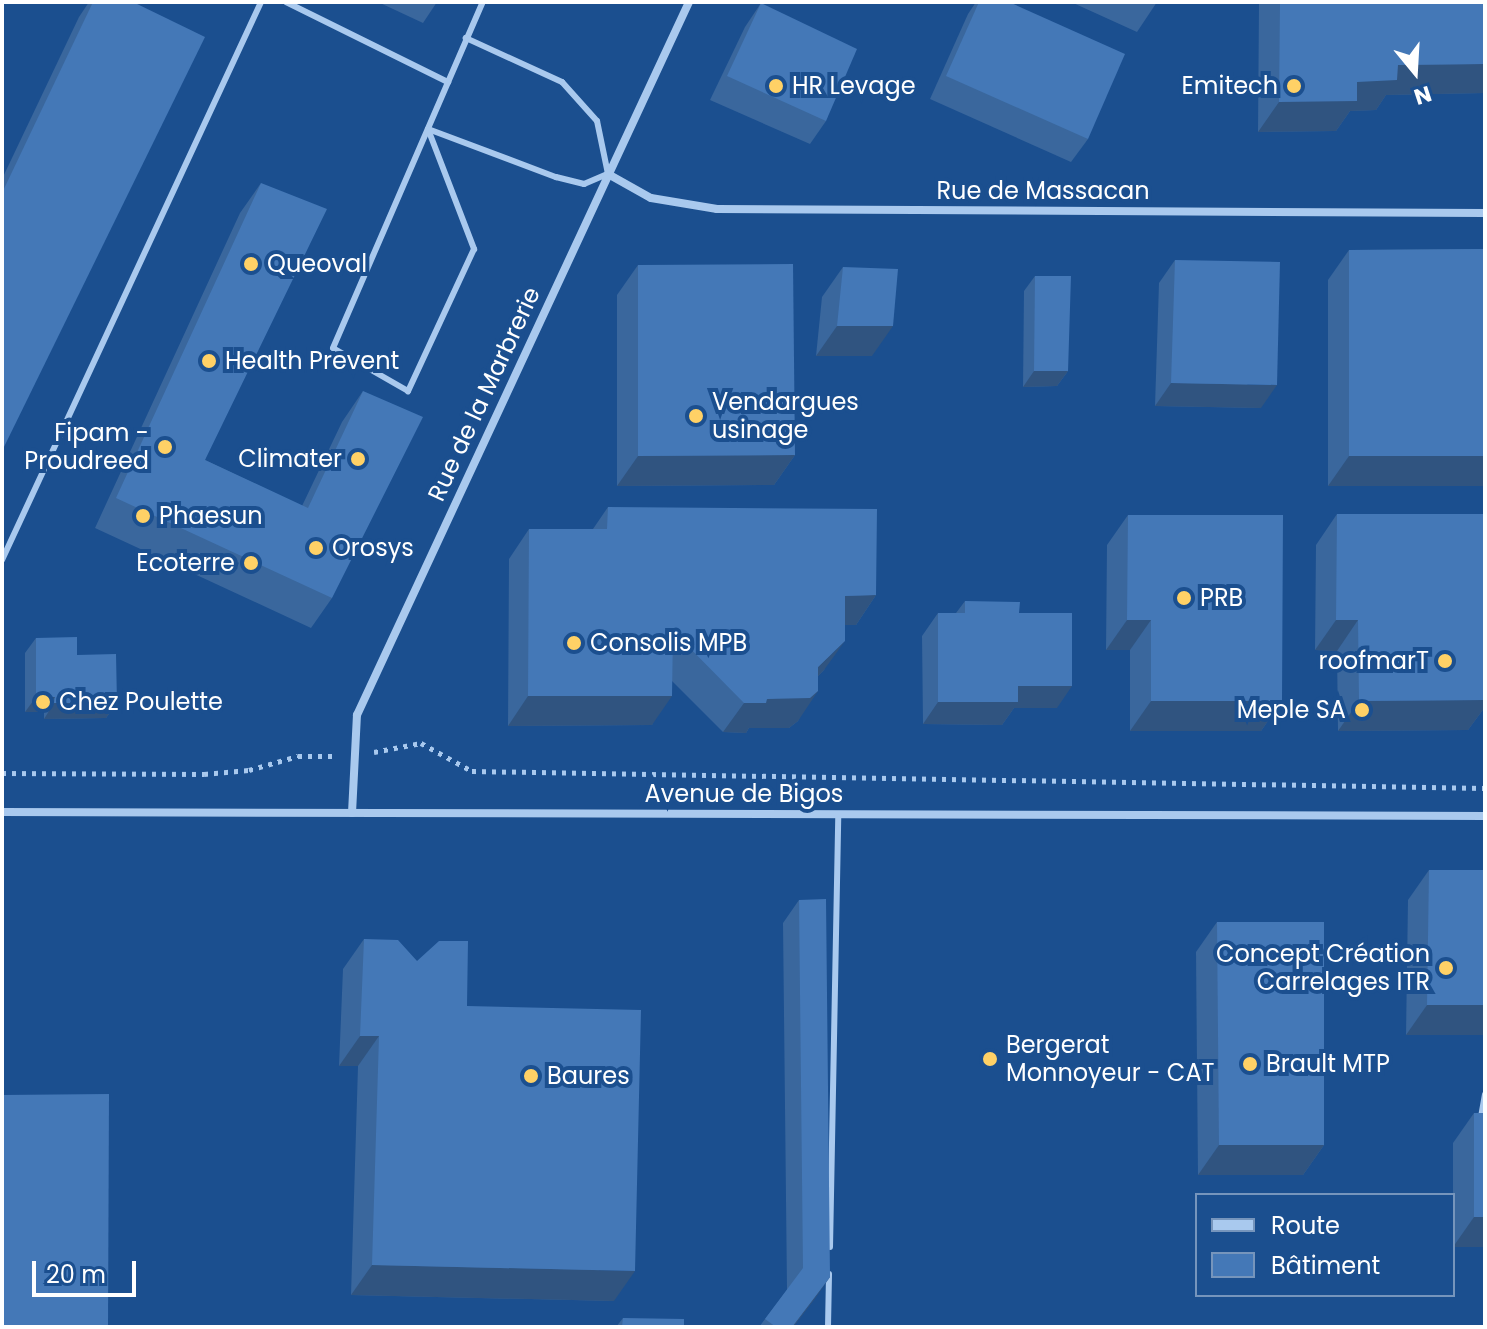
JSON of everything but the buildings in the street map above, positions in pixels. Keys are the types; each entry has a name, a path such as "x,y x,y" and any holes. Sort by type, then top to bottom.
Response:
{"street":[{"name":"Rue de la Marbrerie","path":"352,813 357,715 689,2"},
{"name":"Rue de Massacan","path":"608,174 651,198 717,209 1485,213"},
{"name":"Avenue de Bigos","path":"2,812 1485,816"}],"lane":[{"path":"2,560 261,2"},
{"path":"286,2 448,82"},
{"path":"428,129 474,249 408,391 333,348 483,2"},
{"path":"428,129 556,177 584,184 608,174 597,121 562,82 466,38"},
{"path":"828,1327 838,814"},
{"path":"1480,1128 1485,1094"}],"path":[{"path":"2,773 204,774 249,770 298,756 353,756 421,743 472,771 1485,788"}],"place":[{"name":"HR Levage","path":"776,86"},
{"name":"Emitech","path":"1294,86"},
{"name":"Queoval","path":"251,264"},
{"name":"Health Prevent","path":"209,361"},
{"name":"Vendargues usinage","path":"696,416"},
{"name":"Fipam - Proudreed","path":"165,447"},
{"name":"Climater","path":"358,459"},
{"name":"Phaesun","path":"143,516"},
{"name":"Orosys","path":"316,548"},
{"name":"Ecoterre","path":"251,563"},
{"name":"PRB","path":"1184,598"},
{"name":"Consolis MPB","path":"574,643"},
{"name":"roofmarT","path":"1445,661"},
{"name":"Chez Poulette","path":"43,702"},
{"name":"Meple SA","path":"1362,710"},
{"name":"Concept Création Carrelages ITR","path":"1446,968"},
{"name":"Bergerat Monnoyeur - CAT","path":"990,1059"},
{"name":"Brault MTP","path":"1250,1064"},
{"name":"Baures","path":"531,1076"}]}
